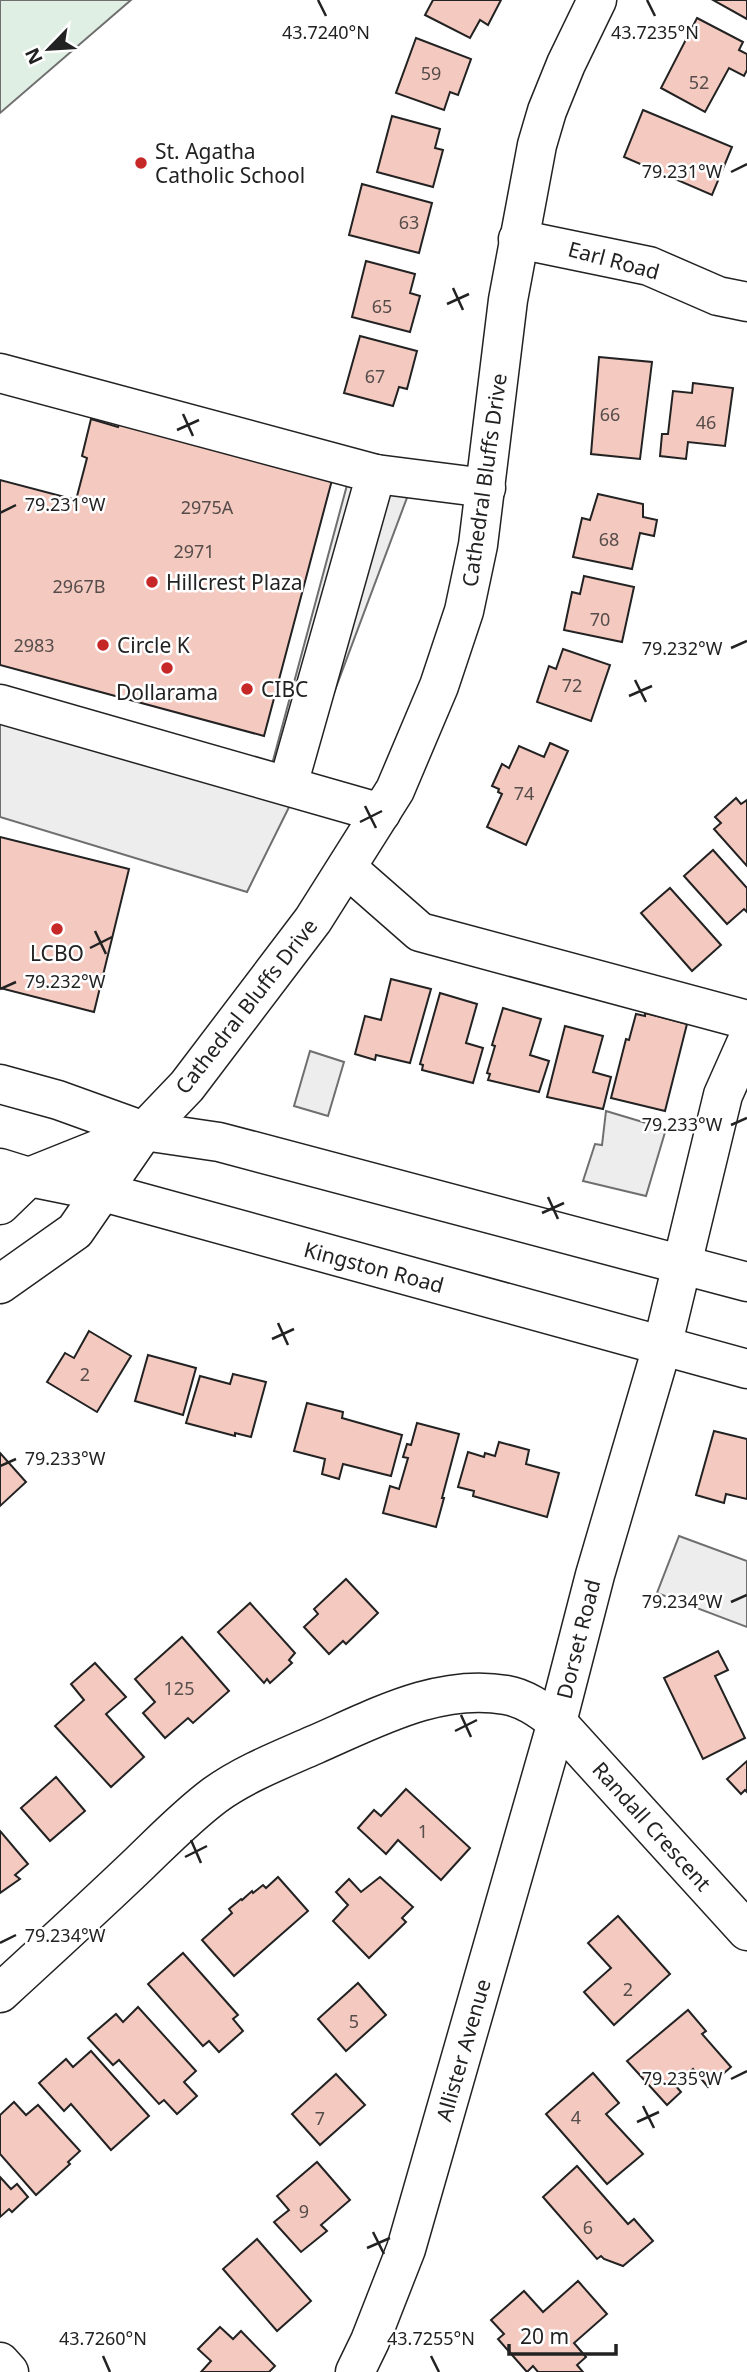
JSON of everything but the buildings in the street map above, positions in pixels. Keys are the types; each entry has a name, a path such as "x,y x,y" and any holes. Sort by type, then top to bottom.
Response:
{"street":[{"name":"Cathedral Bluffs Drive","path":"144,1131 187,1086 313,920 395,790 439,686 464,611 478,545 508,300 537,145 566,64 597,0"},
{"name":"Earl Road","path":"518,239 649,265 718,296 747,302"},
{"path":"0,373 376,474 486,488"},
{"path":"288,785 376,474"},
{"path":"0,704 382,813"},
{"path":"347,868 420,932 747,1020"},
{"name":"Dorset Road","path":"0,1993 182,1821 217,1794 259,1769 396,1709 433,1698 471,1693 507,1695 536,1706 557,1722 594,1574 662,1347 723,1096 747,1041"},
{"path":"0,1084 58,1100 144,1131 219,1142 747,1282"},
{"path":"0,1205 15,1172 144,1131"},
{"path":"0,1284 75,1231 144,1131"},
{"name":"Kingston Road","path":"15,1172 103,1192 747,1369"},
{"name":"Randall Crescent","path":"557,1722 747,1931"},
{"name":"Allister Avenue","path":"355,2372 406,2249 557,1722"},
{"path":"0,2362 9,2372"}],"green space":[{"path":"0,0 131,0 0,113"}],"shaded area":[{"path":"354,459 414,479 298,789 247,892 0,817 0,701 271,768"},
{"path":"310,1051 344,1062 328,1116 294,1106"},
{"path":"606,1111 666,1129 646,1196 583,1181 595,1144 602,1145"},
{"path":"679,1536 747,1561 747,1627 657,1593"}],"place":[{"name":"St. Agatha Catholic School","path":"141,163"},
{"name":"Hillcrest Plaza","path":"152,582"},
{"name":"Circle K","path":"103,645"},
{"name":"Dollarama","path":"167,668"},
{"name":"CIBC","path":"247,689"},
{"name":"LCBO","path":"57,929"}]}
